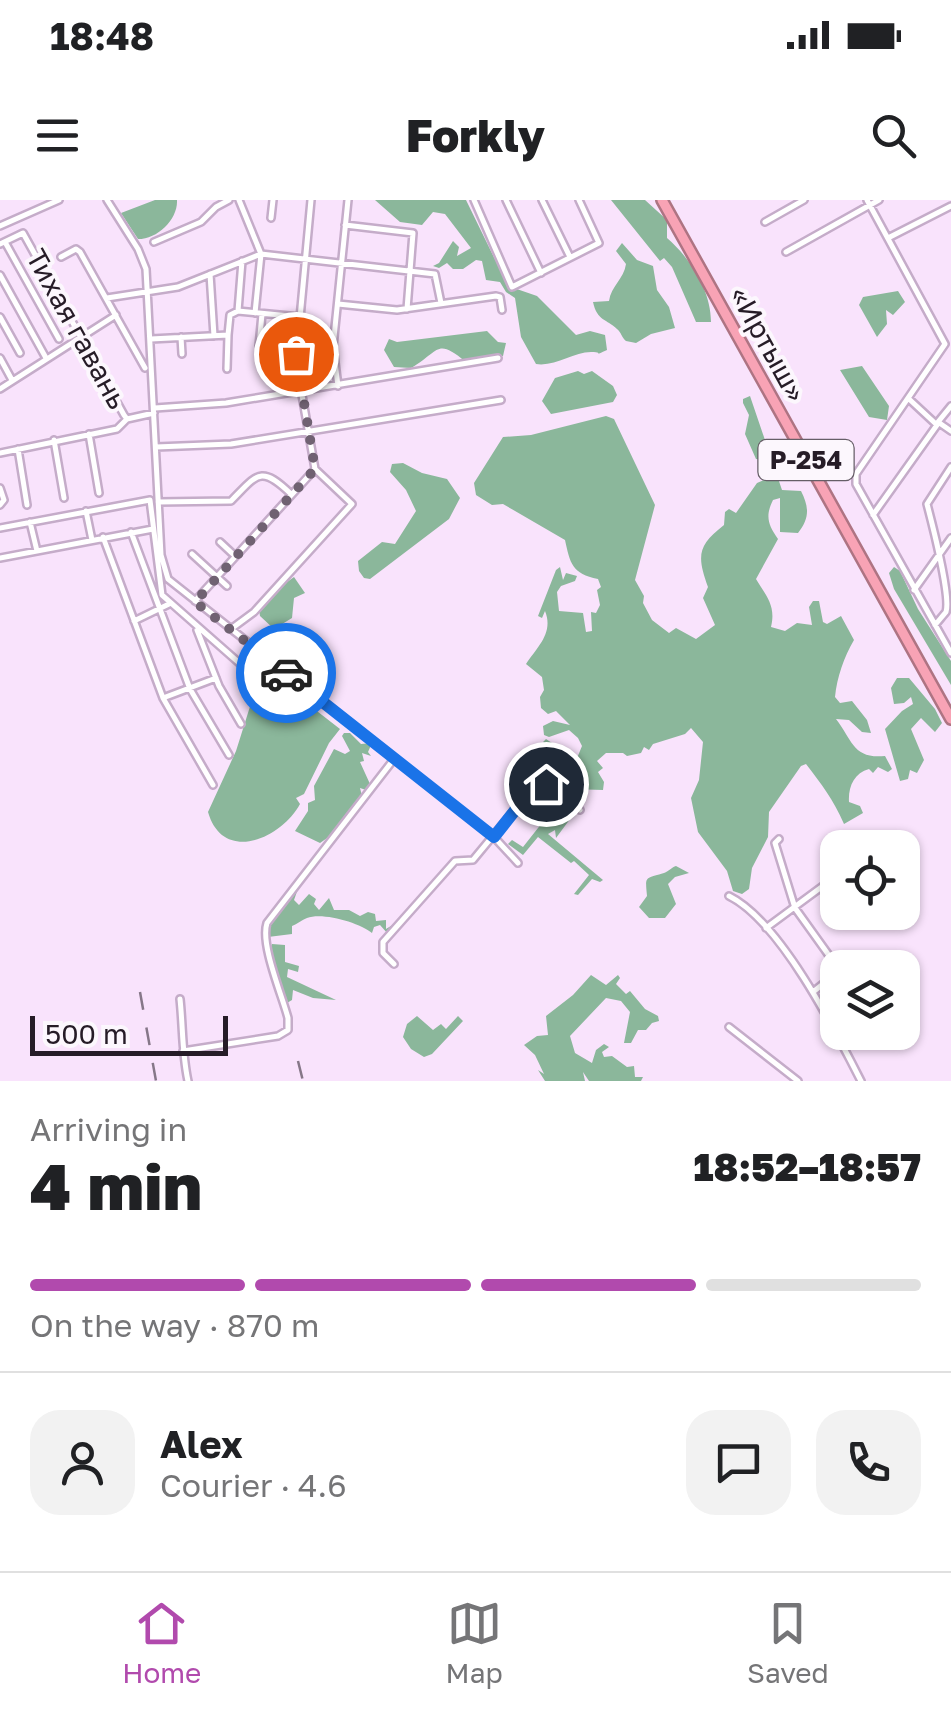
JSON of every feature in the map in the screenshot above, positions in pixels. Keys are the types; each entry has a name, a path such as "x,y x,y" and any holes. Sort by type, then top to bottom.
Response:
{"highway":[{"name":"«Иртыш»","path":"662,200 951,719"}],"street":[{"path":"0,226 59,200"},
{"path":"107,200 143,257 151,339 161,554 168,579 494,837 518,862"},
{"path":"154,242 201,222 229,200"},
{"path":"239,200 261,254 259,346"},
{"path":"271,218 273,200"},
{"path":"231,629 254,612 352,504 315,469 296,361 311,200"},
{"path":"338,386 333,347 348,200"},
{"path":"474,200 510,286 599,243 579,200"},
{"path":"542,200 570,257"},
{"path":"765,222 804,200"},
{"path":"786,252 879,200"},
{"path":"508,201 541,272"},
{"path":"868,203 948,338 856,474 856,484 951,653"},
{"path":"888,238 951,206"},
{"path":"346,225 412,232 407,309"},
{"name":"Тихая гавань","path":"2,243 24,233 127,418 498,358"},
{"path":"2,243 59,339"},
{"path":"61,258 78,250 146,368"},
{"path":"107,298 178,288 261,254 437,275 441,304"},
{"path":"238,311 242,261"},
{"path":"210,274 214,336"},
{"path":"0,275 46,358"},
{"path":"338,304 407,309 499,296 502,310"},
{"path":"227,369 230,315 238,311 300,317"},
{"path":"0,389 116,315"},
{"path":"0,317 20,353"},
{"path":"151,339 228,335"},
{"path":"181,338 182,354"},
{"path":"0,358 12,380"},
{"path":"909,399 951,431"},
{"path":"156,447 231,444 500,400"},
{"path":"873,515 951,406"},
{"path":"0,454 118,430 127,418"},
{"path":"89,434 99,493"},
{"path":"54,440 64,498"},
{"path":"18,449 27,505"},
{"path":"946,612 940,553 927,504 951,467"},
{"path":"195,602 315,469"},
{"path":"158,502 231,501 250,480 265,475 291,494"},
{"path":"0,488 4,500 0,505"},
{"path":"0,528 151,502 160,583 169,604 254,676"},
{"path":"86,511 92,540"},
{"path":"30,522 37,550"},
{"path":"244,528 254,536"},
{"path":"0,558 154,529"},
{"path":"131,532 190,689 228,755"},
{"path":"103,538 163,698 213,786"},
{"path":"914,590 951,538"},
{"path":"220,542 235,556"},
{"path":"192,554 227,586"},
{"path":"160,583 168,579"},
{"path":"134,621 169,604"},
{"path":"935,625 951,604"},
{"path":"196,628 216,678 242,724"},
{"path":"163,698 216,678"},
{"path":"183,1051 281,1036 289,1025 266,944 267,923 394,759"},
{"path":"394,964 383,953 383,942 455,861 473,860 535,785 541,782 580,810"},
{"path":"779,838 775,842 795,908 824,950"},
{"path":"766,928 820,887"},
{"path":"729,896 749,906 814,992 861,1081"},
{"path":"814,992 820,986"},
{"path":"180,1000 188,1081"},
{"path":"729,1026 798,1081"},
{"path":"258,1039 260,1048"}],"green space":[{"path":"155,200 177,200 174,214 159,232 138,239 121,213"},
{"path":"375,200 466,200 508,286 537,296 576,335 590,331 605,335 607,350 536,364 521,337 515,298 500,282 486,280 482,261 476,260 463,269 453,269 447,263 439,268 433,266 453,241 459,247 457,256 471,248 445,214 433,212 422,225 400,222"},
{"path":"611,200 645,200 667,220 667,238 698,276 711,322 696,322 672,267 664,258 660,261"},
{"path":"622,243 637,260 653,266 657,290 669,307 675,328 651,334 636,343 626,341 600,316 593,302 609,301 623,274 626,264 616,251"},
{"path":"898,291 905,302 893,315 886,310 887,324 877,337 859,305 863,297"},
{"path":"487,331 498,342 506,343 503,356 466,362 443,348 411,368 394,367 384,350 389,339 397,342"},
{"path":"862,366 889,406 887,420 869,417 840,370"},
{"path":"592,371 613,386 617,395 613,402 551,414 542,401 555,378"},
{"path":"750,396 782,490 801,491 807,507 805,522 798,533 780,532 780,498 773,500 769,511 778,539 756,579 771,607 771,627 785,631 797,623 812,625 809,607 813,601 819,601 823,622 827,624 841,616 854,640 835,697 840,703 852,701 867,720 871,733 862,732 849,720 836,719 860,751 885,756 892,769 888,772 878,767 873,773 869,769 856,777 849,802 860,806 863,813 844,824 806,764 801,766 769,812 768,837 752,868 749,889 742,894 733,891 727,871 698,832 691,798 699,780 703,742 691,728 685,734 653,744 649,750 644,747 641,753 606,753 597,761 603,768 598,772 604,782 603,790 569,789 562,771 557,771 557,764 545,756 546,739 552,743 551,755 560,758 566,770 573,768 582,746 569,730 544,735 543,726 553,721 570,725 556,711 548,714 541,708 542,677 526,664 546,633 545,611 542,618 538,616 560,567 563,580 566,573 577,576 557,592 559,611 583,613 586,632 592,631 591,612 596,613 600,605 597,590 601,587 598,579 574,566 565,540 503,504 492,505 476,495 474,483 503,437 531,435 606,416 614,419 655,505 635,580 644,596 643,603 652,620 669,633 676,628 696,639 715,625 703,598 708,587 701,559 704,546 724,525 725,512 729,509 736,513 757,483 764,480 762,460 756,459 745,434 749,415 743,399"},
{"path":"403,463 447,479 460,498 449,519 370,579 364,578 358,561 382,542 395,544 416,511 406,490 390,472 392,464"},
{"path":"894,567 900,571 918,609 951,661 951,685 894,589 889,573"},
{"path":"294,577 305,593 294,598 292,618 274,629 259,610"},
{"path":"267,661 290,680 304,701 340,729 304,794 296,798 300,804 291,817 266,836 239,842 226,838 215,828 208,812 236,751"},
{"path":"897,678 909,678 942,723 935,732 921,718 911,729 924,760 917,773 910,770 908,779 900,781 885,729 913,704 911,697 894,704 891,688"},
{"path":"344,733 350,733 361,744 372,743 368,752 371,756 362,753 364,761 360,762 370,784 366,790 360,788 362,796 320,843 295,831 308,811 308,803 315,800 314,786 334,749 345,754 350,751"},
{"path":"539,791 560,805 570,804 576,811 556,838 555,830 548,834 603,880 592,879 578,895 574,894 589,875 574,861 571,863 538,837 523,855 508,844 512,840 523,847 553,809 535,795"},
{"path":"676,866 689,873 668,884 676,904 665,918 649,918 639,907 647,896 648,879"},
{"path":"300,883 294,900 299,905 309,894 316,899 314,904 319,910 329,898 334,910 349,910 360,916 375,914 376,921 386,920 386,929 399,921 388,934 380,925 372,933 322,916 292,926 292,934 268,937 272,920"},
{"path":"272,944 285,945 285,962 299,966 298,972 288,969 287,977 336,1000 313,998 293,990 292,1000 287,1003 270,950"},
{"path":"591,975 606,985 618,975 616,984 626,994 630,991 659,1021 646,1030 638,1030 631,1043 624,1043 630,1012 621,1001 606,998 570,1036 575,1053 592,1063 596,1050 604,1044 609,1047 602,1052 604,1057 612,1056 627,1067 634,1066 635,1077 643,1077 641,1081 589,1081 583,1072 585,1081 545,1081 535,1055 524,1045 537,1036 548,1035 546,1016"},
{"path":"417,1016 433,1030 441,1024 446,1029 458,1016 463,1021 432,1054 424,1057 411,1049 403,1037 407,1024"}],"railway":[{"path":"140,992 156,1081"},
{"path":"298,1061 303,1081"}],"way so far":[{"path":"286,673 195,602 315,469 296,354"}],"route":[{"path":"286,673 494,837 535,785 546,784"}]}
